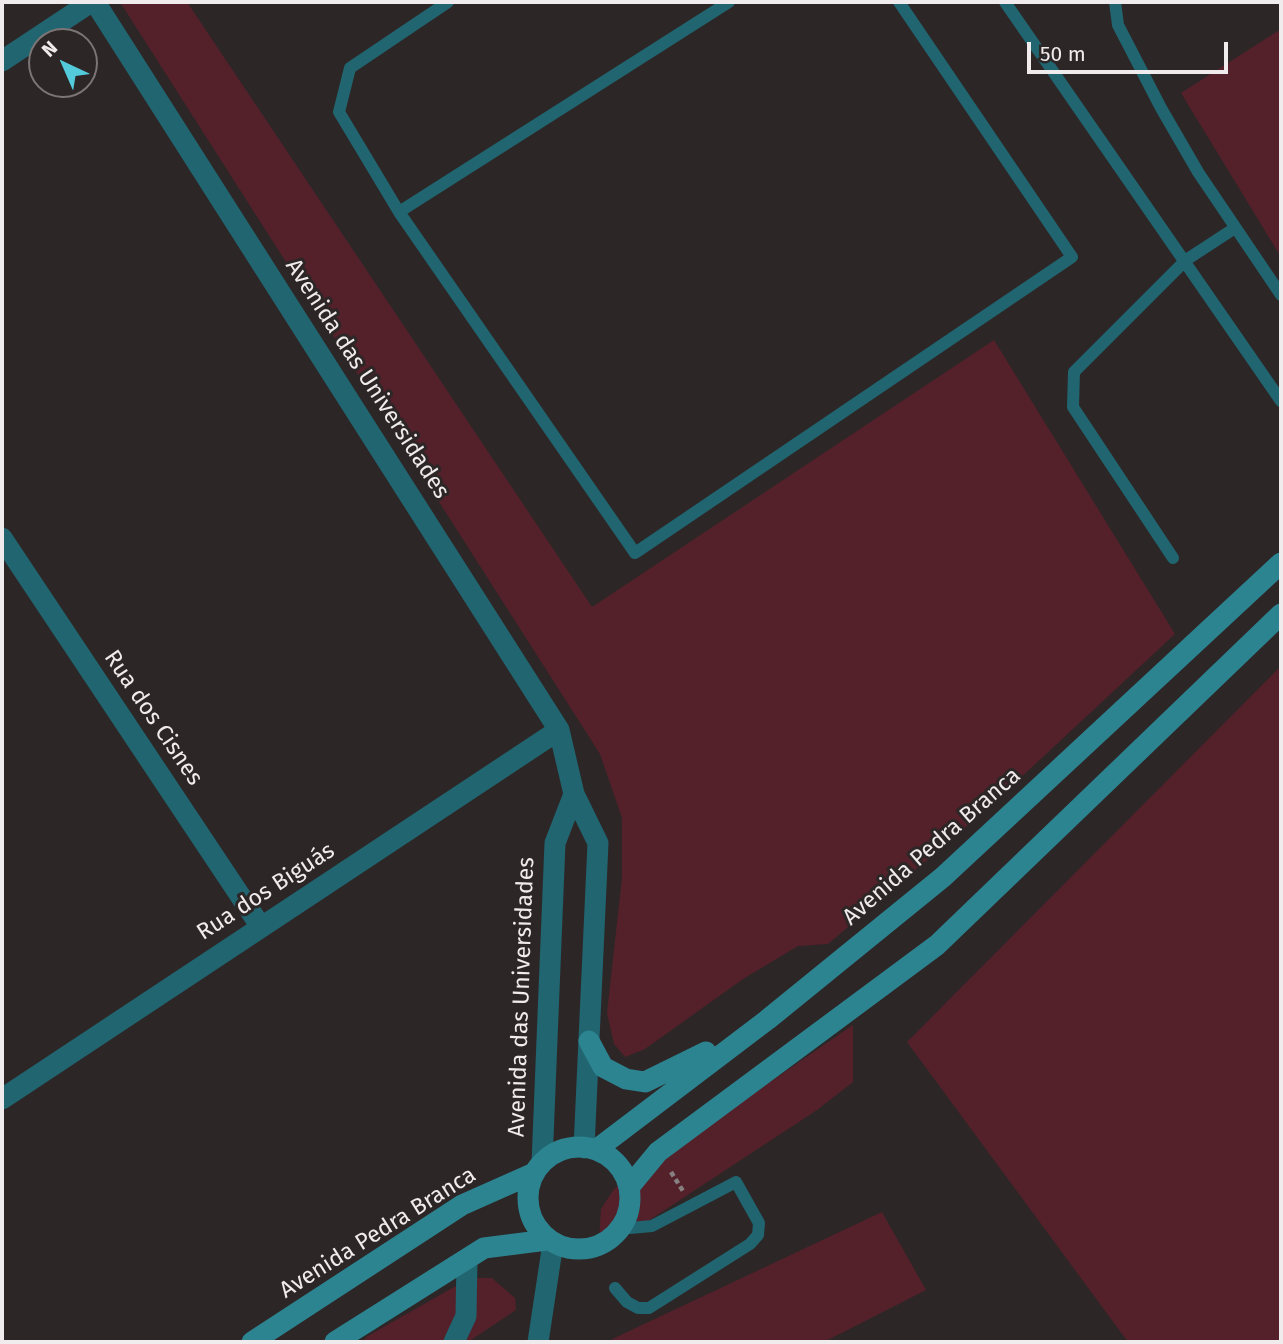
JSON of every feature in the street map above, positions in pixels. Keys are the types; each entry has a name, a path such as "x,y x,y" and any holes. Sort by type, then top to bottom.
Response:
{"main road":[{"name":"Avenida Pedra Branca","path":"590,1149 767,1020 987,839 1281,562"},
{"path":"630,1186 658,1152 937,945 1281,614"},
{"path":"589,1041 603,1067 626,1079 645,1082 767,1020"},
{"path":"335,1342 484,1248 550,1242 593,1247 620,1230 630,1199 630,1186 622,1168 590,1149 565,1148 538,1168 527,1196 536,1226 550,1242"},
{"name":"Avenida Pedra Branca","path":"252,1342 462,1205 538,1168"}],"street":[{"path":"2,61 93,2"},
{"name":"Avenida das Universidades","path":"93,2 559,730 574,794 598,843 589,1041 590,1149"},
{"name":"Rua dos Cisnes","path":"2,538 261,927"},
{"name":"Rua dos Biguás","path":"2,1099 559,730"},
{"name":"Avenida das Universidades","path":"538,1168 555,844 574,794"},
{"path":"538,1342 550,1242"},
{"path":"454,1342 466,1316 467,1259"}],"lane":[{"path":"448,2 349,68 342,89 339,112 399,212 635,553 1072,257 899,2"},
{"path":"399,212 729,2"},
{"path":"1005,2 1281,401"},
{"path":"1115,2 1118,25 1161,108 1198,172 1281,295"},
{"path":"1173,558 1073,407 1074,372 1186,260 1235,228"},
{"path":"615,1288 627,1302 638,1308 649,1308 750,1244 758,1235 759,1223 736,1182 652,1226 620,1230"}],"shaded area":[{"path":"120,2 187,2 592,607 994,340 1175,634 988,808 828,944 798,946 743,979 645,1049 625,1057 614,1044 607,1013 622,878 622,818 600,754"},
{"path":"1281,29 1281,257 1181,93"},
{"path":"1281,666 1281,1342 1128,1342 907,1042"},
{"path":"853,1025 853,1082 817,1110 610,1246 602,1245 599,1241 601,1209 614,1189"},
{"path":"882,1212 926,1290 824,1342 606,1342"},
{"path":"470,1278 492,1278 515,1298 516,1310 468,1342 363,1342 366,1337"}]}
